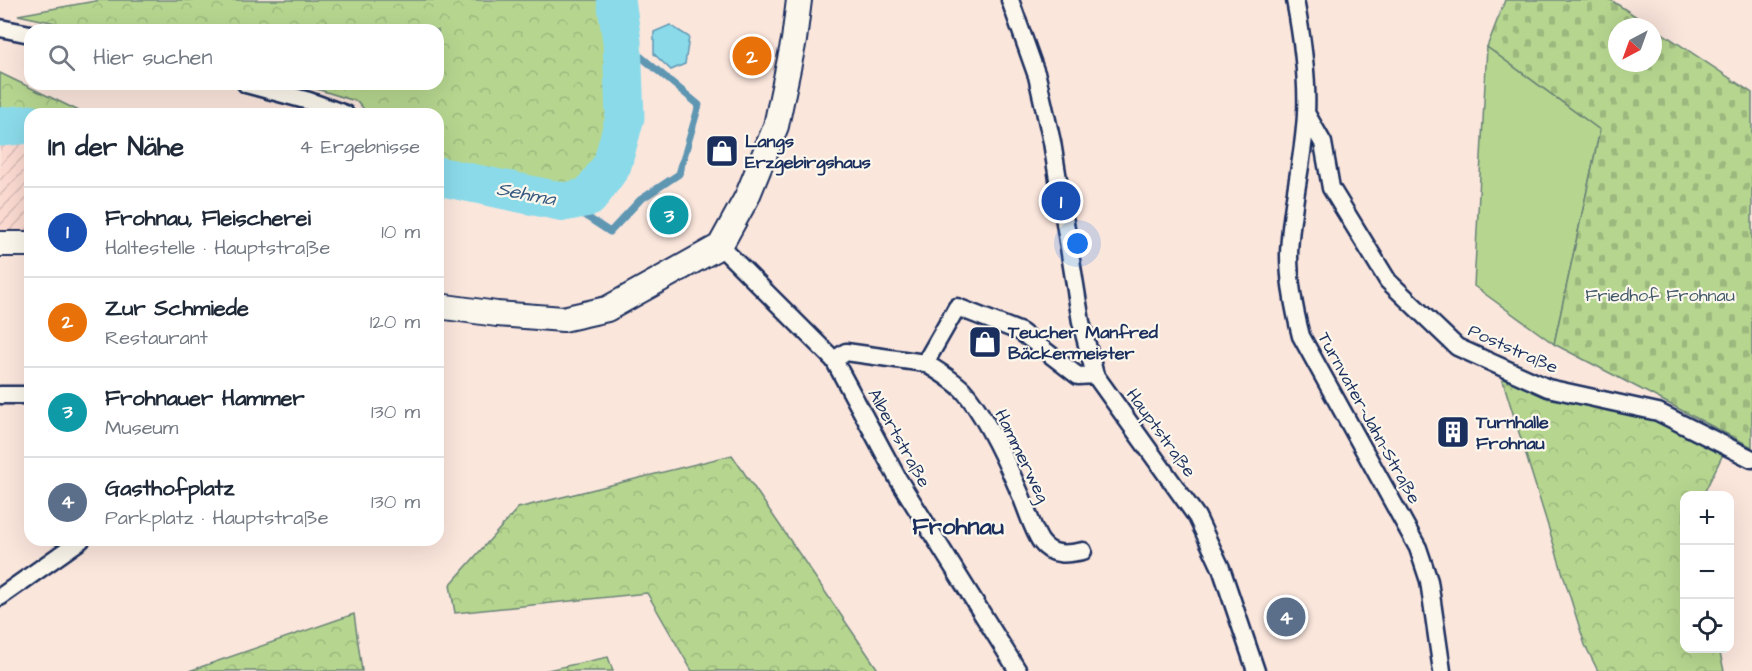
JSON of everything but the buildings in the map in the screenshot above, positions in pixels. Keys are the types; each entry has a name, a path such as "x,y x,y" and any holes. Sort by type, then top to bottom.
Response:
{"main road":[{"path":"444,307 563,319 607,309 720,246 747,197 776,126 794,40 799,0"},
{"path":"0,244 24,244"}],"street":[{"name":"Hauptstraße","path":"1010,0 1037,76 1052,142 1081,322 1095,375 1197,517 1221,568 1256,671"},
{"name":"Turnvater-Jahn-Straße","path":"1295,0 1302,39 1306,113 1289,254 1292,302 1301,336 1418,548 1428,581 1442,671"},
{"path":"0,28 24,33"},
{"path":"268,90 328,108"},
{"name":"Poststraße","path":"1306,113 1323,143 1331,188 1388,282 1457,347 1548,388 1658,412 1752,459"},
{"name":"Albertstraße","path":"720,246 834,360 898,479 1018,671"},
{"path":"925,363 957,307 1021,332 1078,376 1095,375"},
{"name":"Hammerweg","path":"834,360 846,352 925,363 955,383 973,403 1019,490 1041,543 1055,554 1083,551"},
{"path":"0,395 24,395"},
{"path":"0,597 72,546"}],"shaded area":[{"path":"24,138 24,233 0,232 0,140"}],"green space":[{"path":"101,0 633,0 634,123 621,171 601,165 564,190 444,169 444,108 363,108 358,102 320,90 444,90 444,24 60,24 18,15"},
{"name":"Friedhof Frohnau","path":"1505,0 1611,0 1638,18 1608,18 1608,72 1662,72 1662,33 1752,93 1752,447 1554,344 1600,130 1487,47"},
{"path":"1487,47 1600,130 1554,344 1474,286"},
{"path":"0,73 24,85 24,90 35,90 73,108 24,108 24,126 0,124"},
{"path":"1498,365 1658,412 1727,446 1705,491 1680,491 1680,653 1720,653 1724,671 1598,671 1585,645"},
{"path":"732,455 879,671 692,671 647,593 455,613 450,585 518,508"},
{"path":"354,614 362,671 189,671"},
{"path":"608,657 613,671 543,671"}],"water":[{"path":"670,25 689,37 685,64 671,70 654,54 654,32"}],"waterway":[{"name":"Sehma","path":"444,177 564,202 589,197 612,165 625,117 622,41 616,0"},
{"path":"564,202 610,232 640,200 679,174 699,105 622,41"},
{"name":"Sehma","path":"0,127 24,125"}],"place":[{"name":"Zur Schmiede","path":"752,56"},
{"name":"Langs Erzgebirgshaus","path":"722,151"},
{"name":"Frohnau, Fleischerei","path":"1061,201"},
{"name":"Frohnauer Hammer","path":"669,215"},
{"name":"Teucher Manfred Bäckermeister","path":"985,342"},
{"name":"Turnhalle Frohnau","path":"1453,432"},
{"name":"Gasthofplatz","path":"1286,617"}],"district":[{"name":"Frohnau","path":"958,527"}]}
